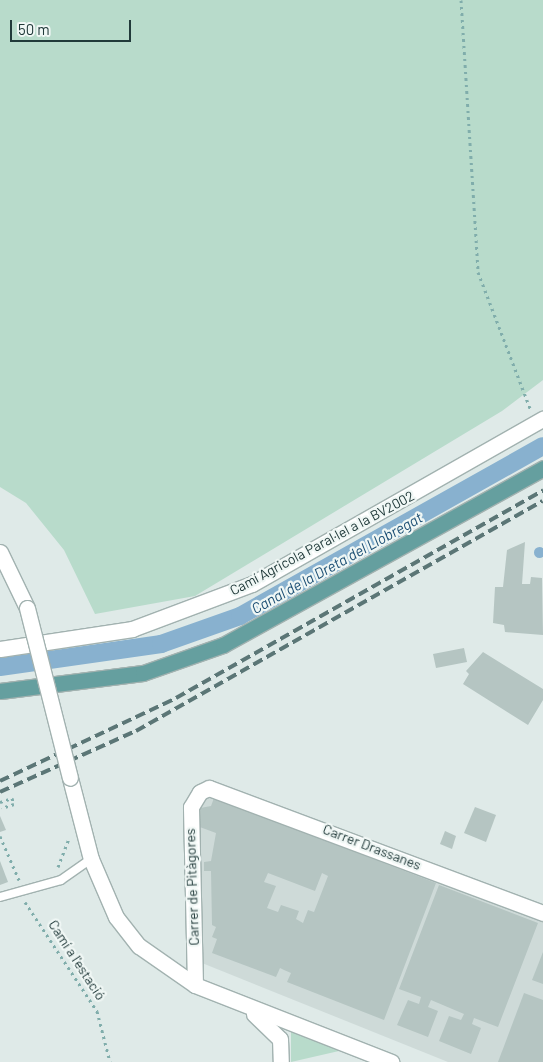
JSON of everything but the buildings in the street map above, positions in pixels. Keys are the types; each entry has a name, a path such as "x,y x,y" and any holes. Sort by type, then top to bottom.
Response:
{"main road":[{"path":"0,691 143,673 223,645 543,468"}],"street":[{"name":"Camí Agricola Paral·lel a la BV2002","path":"0,649 132,629 252,584 540,421"},
{"path":"0,552 27,608 92,859 116,918 139,946 195,984 241,1004 391,1062"},
{"name":"Carrer Drassanes","path":"200,792 219,788 543,913"},
{"name":"Carrer de Pitàgores","path":"195,984 190,820 191,807 200,792"},
{"path":"241,1004 280,1039 281,1062"}],"lane":[{"path":"0,897 61,880 92,859"}],"path":[{"path":"461,0 478,272 540,421"},
{"path":"12,798 14,804 1,808 0,802 12,798"},
{"path":"49,873 64,859 69,830"},
{"path":"0,836 20,882 28,880"},
{"name":"Camí a l'estació","path":"25,902 97,1011 110,1062"}],"shaded area":[{"path":"212,794 543,921 543,1062 448,1062 202,963 190,800"}],"green space":[{"path":"0,0 543,0 543,380 502,411 195,596 95,614 64,550 26,503 0,487"},
{"path":"291,1030 340,1049 339,1051 291,1062"}],"water":[{"path":"539,546 545,552 539,558 533,552"}],"waterway":[{"name":"Canal de la Dreta del Llobregat","path":"0,667 161,644 240,616 543,446"}],"railway":[{"path":"0,781 176,698 543,490"},
{"path":"0,792 136,731 543,501"}]}
